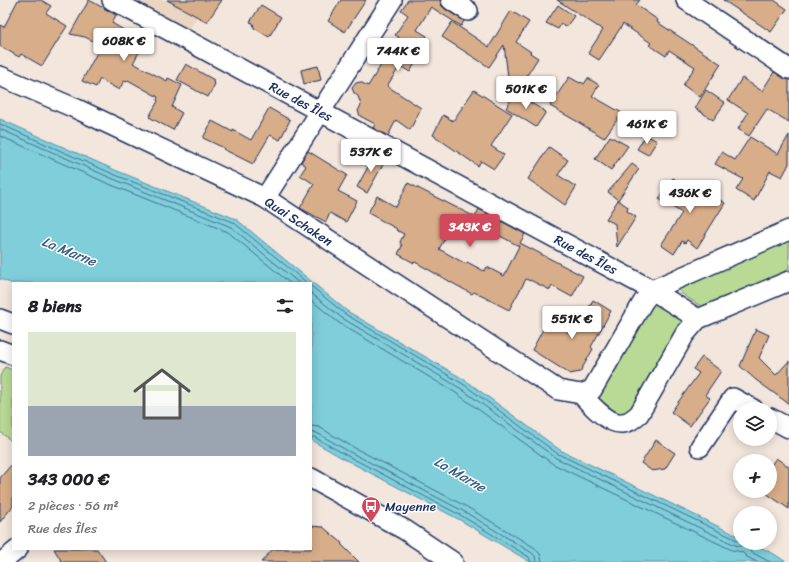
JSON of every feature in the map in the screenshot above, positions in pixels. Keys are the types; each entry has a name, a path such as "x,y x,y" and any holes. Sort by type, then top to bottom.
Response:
{"street":[{"name":"Rue des Îles","path":"112,0 652,290 698,320"},
{"path":"265,198 392,0"},
{"path":"450,0 468,11"},
{"path":"686,0 789,69"},
{"name":"Quai Schaken","path":"0,76 77,109 265,198 558,390 581,394"},
{"path":"789,232 652,290 643,302 592,390 581,394 590,404 609,420 621,424 630,421 639,414 686,334 698,320 789,281"},
{"path":"0,319 12,324"},
{"path":"0,350 12,355"},
{"path":"700,447 733,398 740,402"},
{"path":"777,422 789,428"},
{"path":"312,479 405,530 429,556 454,562"},
{"path":"2,562 17,550"}],"shaded area":[{"path":"130,0 208,0 188,31"}],"green space":[{"path":"789,238 789,273 707,310 685,296 676,288"},
{"path":"651,300 687,324 630,415 618,418 591,400"},
{"path":"5,367 12,370 12,441 0,432 0,376"}],"water":[{"name":"La Marne","path":"0,119 115,170 236,219 347,311 465,380 560,450 733,534 733,550 766,550 786,562 530,562 460,520 312,441 312,282 12,282 12,284 0,279"}],"building":[{"path":"18,0 41,0 51,6 46,13 67,26 42,66 21,54 19,57 0,46 0,25 4,27"},
{"path":"89,0 116,15 112,23 127,32 125,34 134,39 133,41 142,47 133,63 167,81 168,78 182,85 172,107 182,113 173,130 149,117 158,101 158,97 128,80 127,82 124,81 119,90 100,79 96,87 82,81 101,45 85,37 70,34"},
{"path":"167,0 222,0 207,22"},
{"path":"341,0 366,0 345,32 328,21"},
{"path":"408,0 440,0 441,5 445,9 464,21 461,26 431,7 417,30 427,36 416,54 419,56 410,72 400,66 387,86 421,108 410,130 396,120 388,136 373,128 375,124 360,116 358,111 361,105 358,96 354,93 352,88 356,83 360,82 368,86 399,37 395,35 408,15 401,10"},
{"path":"557,0 640,0 636,5 658,20 657,22 721,64 700,97 683,85 695,67 669,50 666,56 649,45 651,43 623,24 599,60 588,53 603,30"},
{"path":"723,0 774,0 787,9 771,32"},
{"path":"261,5 281,17 269,37 254,28 253,23 250,22"},
{"path":"558,5 574,16 566,27 561,24 558,29 546,23"},
{"path":"511,11 529,22 516,42 538,58 521,85 508,77 504,45 489,67 442,37 452,22 489,47"},
{"path":"186,64 214,80 213,82 215,84 208,97 177,80"},
{"path":"318,66 321,80 304,84 301,70"},
{"path":"774,72 789,80 789,122 767,109 749,136 738,129 748,113 728,100 742,78 762,91"},
{"path":"569,77 584,84 588,78 599,85 592,96 622,113 604,138 550,106"},
{"path":"474,90 512,114 491,146 504,155 494,169 481,161 478,166 433,135 443,115 453,121"},
{"path":"706,90 725,103 713,120 695,108"},
{"path":"515,93 546,112 536,127 506,108"},
{"path":"269,108 290,120 280,140 270,135 253,164 203,138 212,121 251,140"},
{"path":"646,135 657,141 648,155 637,149"},
{"path":"789,135 789,164 782,177 770,171 754,201 736,190 743,179 715,164 722,152 735,160 750,137 778,154"},
{"path":"610,136 628,146 611,170 595,159"},
{"path":"549,147 568,160 558,175 576,187 565,205 528,179"},
{"path":"308,151 347,175 338,191 357,201 346,222 330,213 326,222 300,208 314,184 300,175 306,166 301,162"},
{"path":"375,154 386,159 367,193 357,187"},
{"path":"632,164 639,169 618,200 608,192"},
{"path":"673,178 696,193 699,187 725,203 697,248 687,240 685,243 682,241 674,254 661,245 682,213 659,199"},
{"path":"408,183 475,217 479,209 525,234 520,243 583,276 572,297 552,286 550,290 526,279 509,310 474,292 472,294 398,254 402,246 400,242 404,234 368,213 377,196 396,207","holes":["455,220 481,235 485,228 519,246 504,276 487,267 484,271 467,262 466,264 439,249"]},
{"path":"618,200 628,207 627,211 636,217 617,247 615,224 606,219"},
{"path":"593,300 611,311 591,347 593,349 580,372 570,374 532,350 548,320 573,335"},
{"path":"756,329 769,335 759,358 776,375 789,361 789,404 756,380 740,366"},
{"path":"702,357 721,371 705,395 710,398 690,426 671,412 699,373 693,369"},
{"path":"656,440 675,453 665,469 652,471 641,463"},
{"path":"777,459 789,467 789,509 773,498 777,498"},
{"path":"12,464 12,507 0,522 0,478"},
{"path":"312,526 323,527 341,542 342,545 359,562 261,562 272,550 312,550"},
{"path":"55,550 98,550 106,562 62,562"}],"place":[{"name":"Mayenne","path":"371,523"}]}
